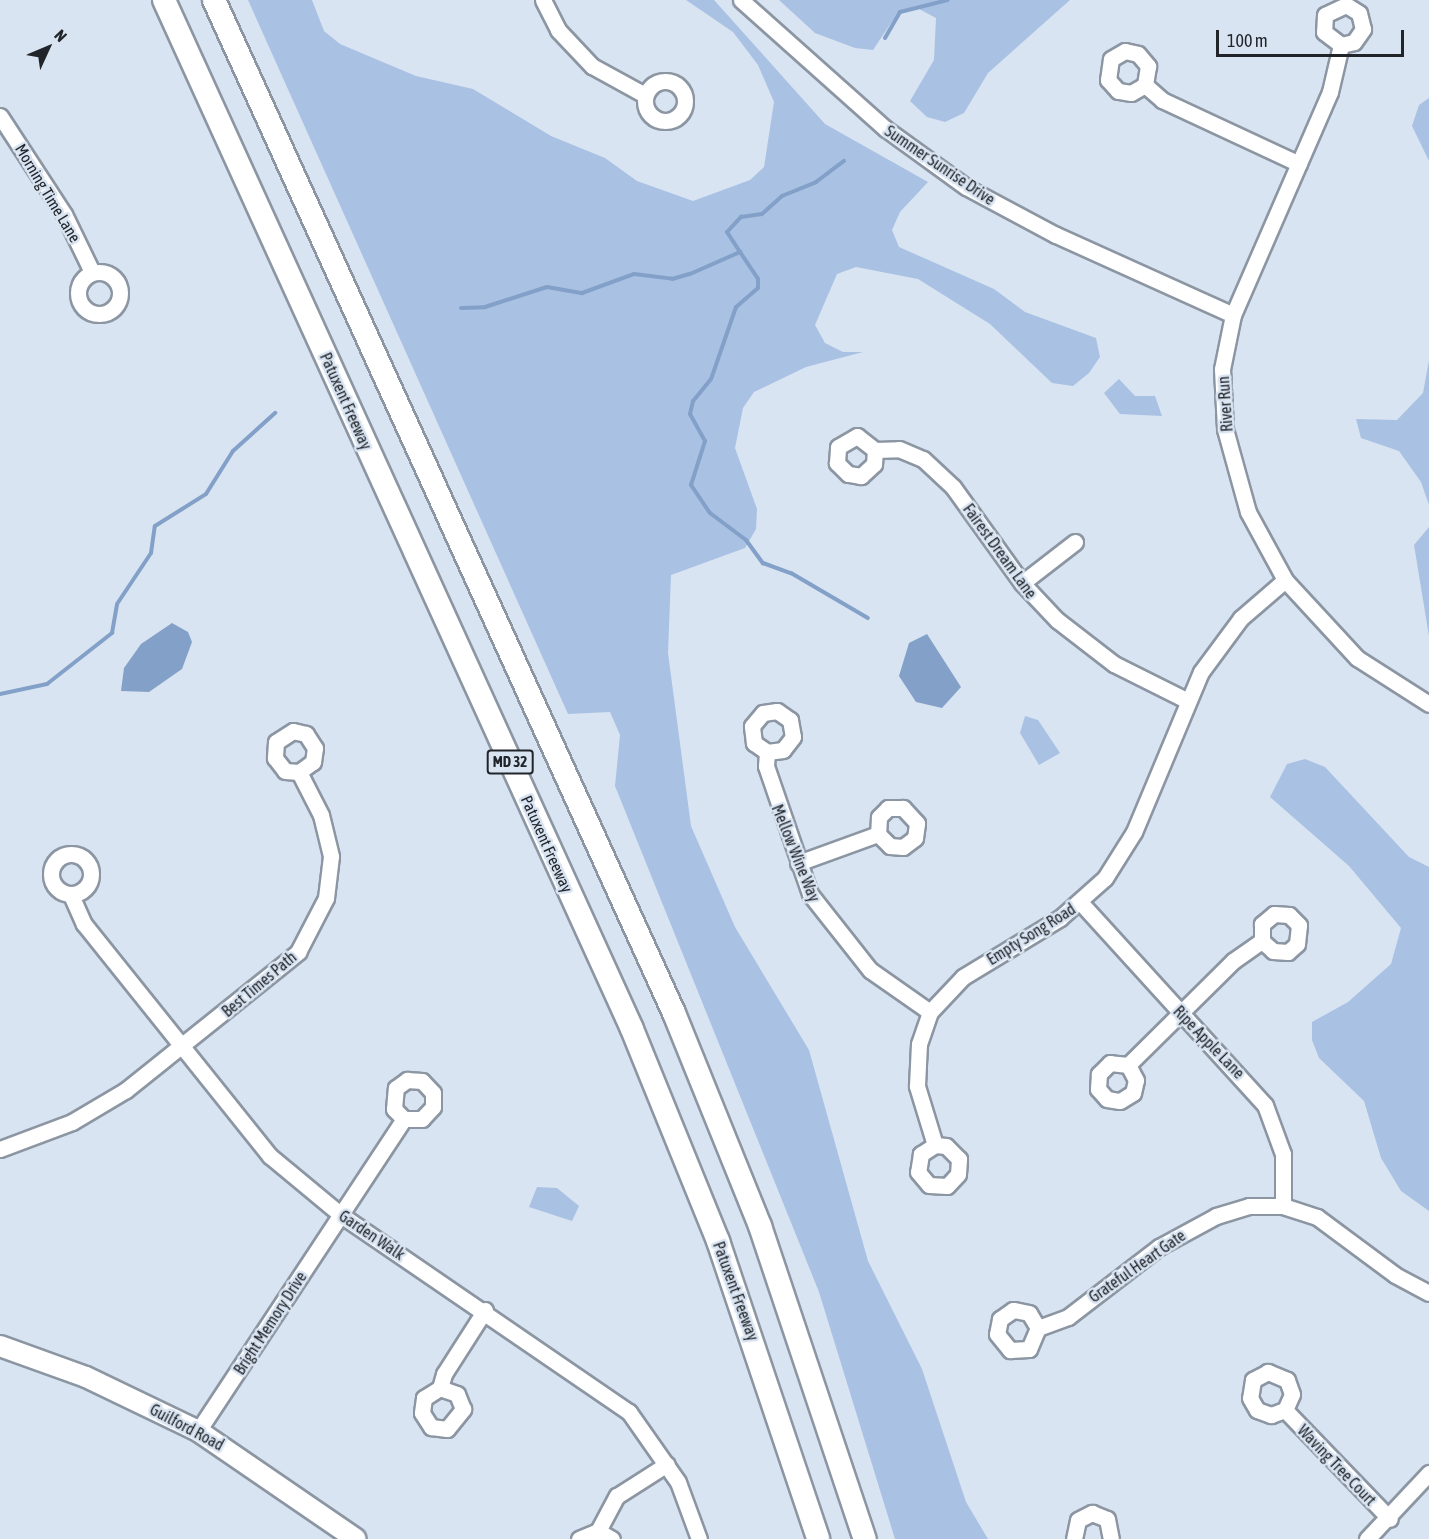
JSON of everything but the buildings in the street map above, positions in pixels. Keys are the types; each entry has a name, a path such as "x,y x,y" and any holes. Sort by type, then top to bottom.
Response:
{"highway":[{"name":"Patuxent Freeway","path":"164,0 636,1039 718,1241 818,1539"},
{"name":"MD 32","path":"214,0 674,1012 760,1226 865,1539"}],"main road":[{"name":"Guilford Road","path":"0,1346 86,1377 198,1431 356,1539"}],"street":[{"path":"543,0 574,50 608,78 645,95"},
{"name":"Summer Sunrise Drive","path":"741,0 886,129 966,187 1056,235 1233,315"},
{"name":"River Run","path":"1341,45 1330,92 1233,315 1222,386 1230,457 1248,512 1285,580 1357,658 1429,704"},
{"path":"1145,85 1162,100 1299,164"},
{"name":"Morning Time Lane","path":"0,116 64,213 92,273"},
{"name":"Fairest Dream Lane","path":"875,450 911,453 937,471 1022,583 1095,652 1186,700"},
{"path":"1022,583 1076,542"},
{"name":"Empty Song Road","path":"935,1145 916,1073 919,1044 930,1012 963,978 1081,903 1134,832 1186,700 1226,635 1285,580"},
{"name":"Mellow Wine Way","path":"766,752 769,783 810,894 842,941 884,983 930,1012"},
{"name":"Best Times Path","path":"0,1149 102,1106 283,968 319,918 332,856 323,821 299,772"},
{"path":"798,863 878,834"},
{"name":"Garden Walk","path":"71,894 84,924 180,1048 270,1156 341,1215 485,1310 620,1404 667,1464 699,1539"},
{"name":"Ripe Apple Lane","path":"1081,903 1265,1105 1283,1154 1283,1206"},
{"path":"1128,1065 1233,961 1262,941"},
{"name":"Bright Memory Drive","path":"198,1431 404,1119"},
{"name":"Grateful Heart Gate","path":"1038,1328 1068,1317 1198,1224 1249,1206 1283,1206 1317,1217 1395,1275 1429,1293"},
{"path":"440,1388 450,1361 485,1310"},
{"name":"Waving Tree Court","path":"1285,1410 1390,1519"},
{"path":"579,1539 598,1531 617,1496 667,1464"},
{"path":"1367,1539 1390,1519 1429,1473"},
{"path":"1074,1539 1078,1520 1092,1513 1107,1519 1113,1538"},
{"path":"598,1531 612,1539"}],"shaded area":[{"path":"248,0 312,0 324,31 340,44 416,76 473,89 551,136 605,158 637,181 693,201 750,180 764,167 774,102 758,65 733,32 686,0 714,0 825,124 928,182 900,212 892,230 899,247 994,289 1025,312 1096,338 1100,357 1089,373 1073,386 1052,383 990,324 918,279 856,267 837,274 815,325 825,343 843,352 863,352 806,367 754,392 743,408 735,448 757,509 756,529 745,548 671,575 668,653 691,826 735,927 809,1050 868,1261 922,1369 966,1502 988,1539 895,1539 819,1292 615,786 620,735 610,712 568,714"},
{"path":"779,0 1070,0 988,73 964,113 945,122 927,117 910,101 934,60 936,18 919,9 897,14 873,50 855,48 815,33"},
{"path":"1429,98 1429,161 1412,126 1419,105"},
{"path":"1429,360 1429,505 1421,482 1399,451 1361,438 1356,419 1397,420 1423,393"},
{"path":"1119,379 1135,396 1155,396 1162,416 1120,414 1104,393"},
{"path":"1429,527 1429,636 1414,545"},
{"path":"172,623 188,632 192,642 182,669 149,692 121,691 124,668 141,644"},
{"path":"927,634 961,687 942,708 916,702 899,676 909,643"},
{"path":"1025,716 1038,720 1060,753 1039,765 1020,733"},
{"path":"1305,759 1325,767 1409,857 1429,867 1429,1211 1401,1191 1381,1158 1364,1101 1319,1058 1312,1040 1312,1022 1348,1002 1391,964 1401,928 1349,866 1270,797 1287,764"},
{"path":"537,1187 557,1188 579,1206 572,1221 529,1207"}],"waterway":[{"path":"885,38 900,12 948,0"},
{"path":"461,308 485,307 547,287 582,293 634,274 672,279 690,274 740,252 727,232 741,217 762,214 782,196 816,182 844,161"},
{"path":"740,252 758,279 758,288 736,307 711,379 693,401 690,414 705,441 691,485 710,513 746,540 763,563 791,573 868,618"},
{"path":"0,694 47,684 112,633 117,604 151,553 155,526 206,494 233,451 275,413"}]}
